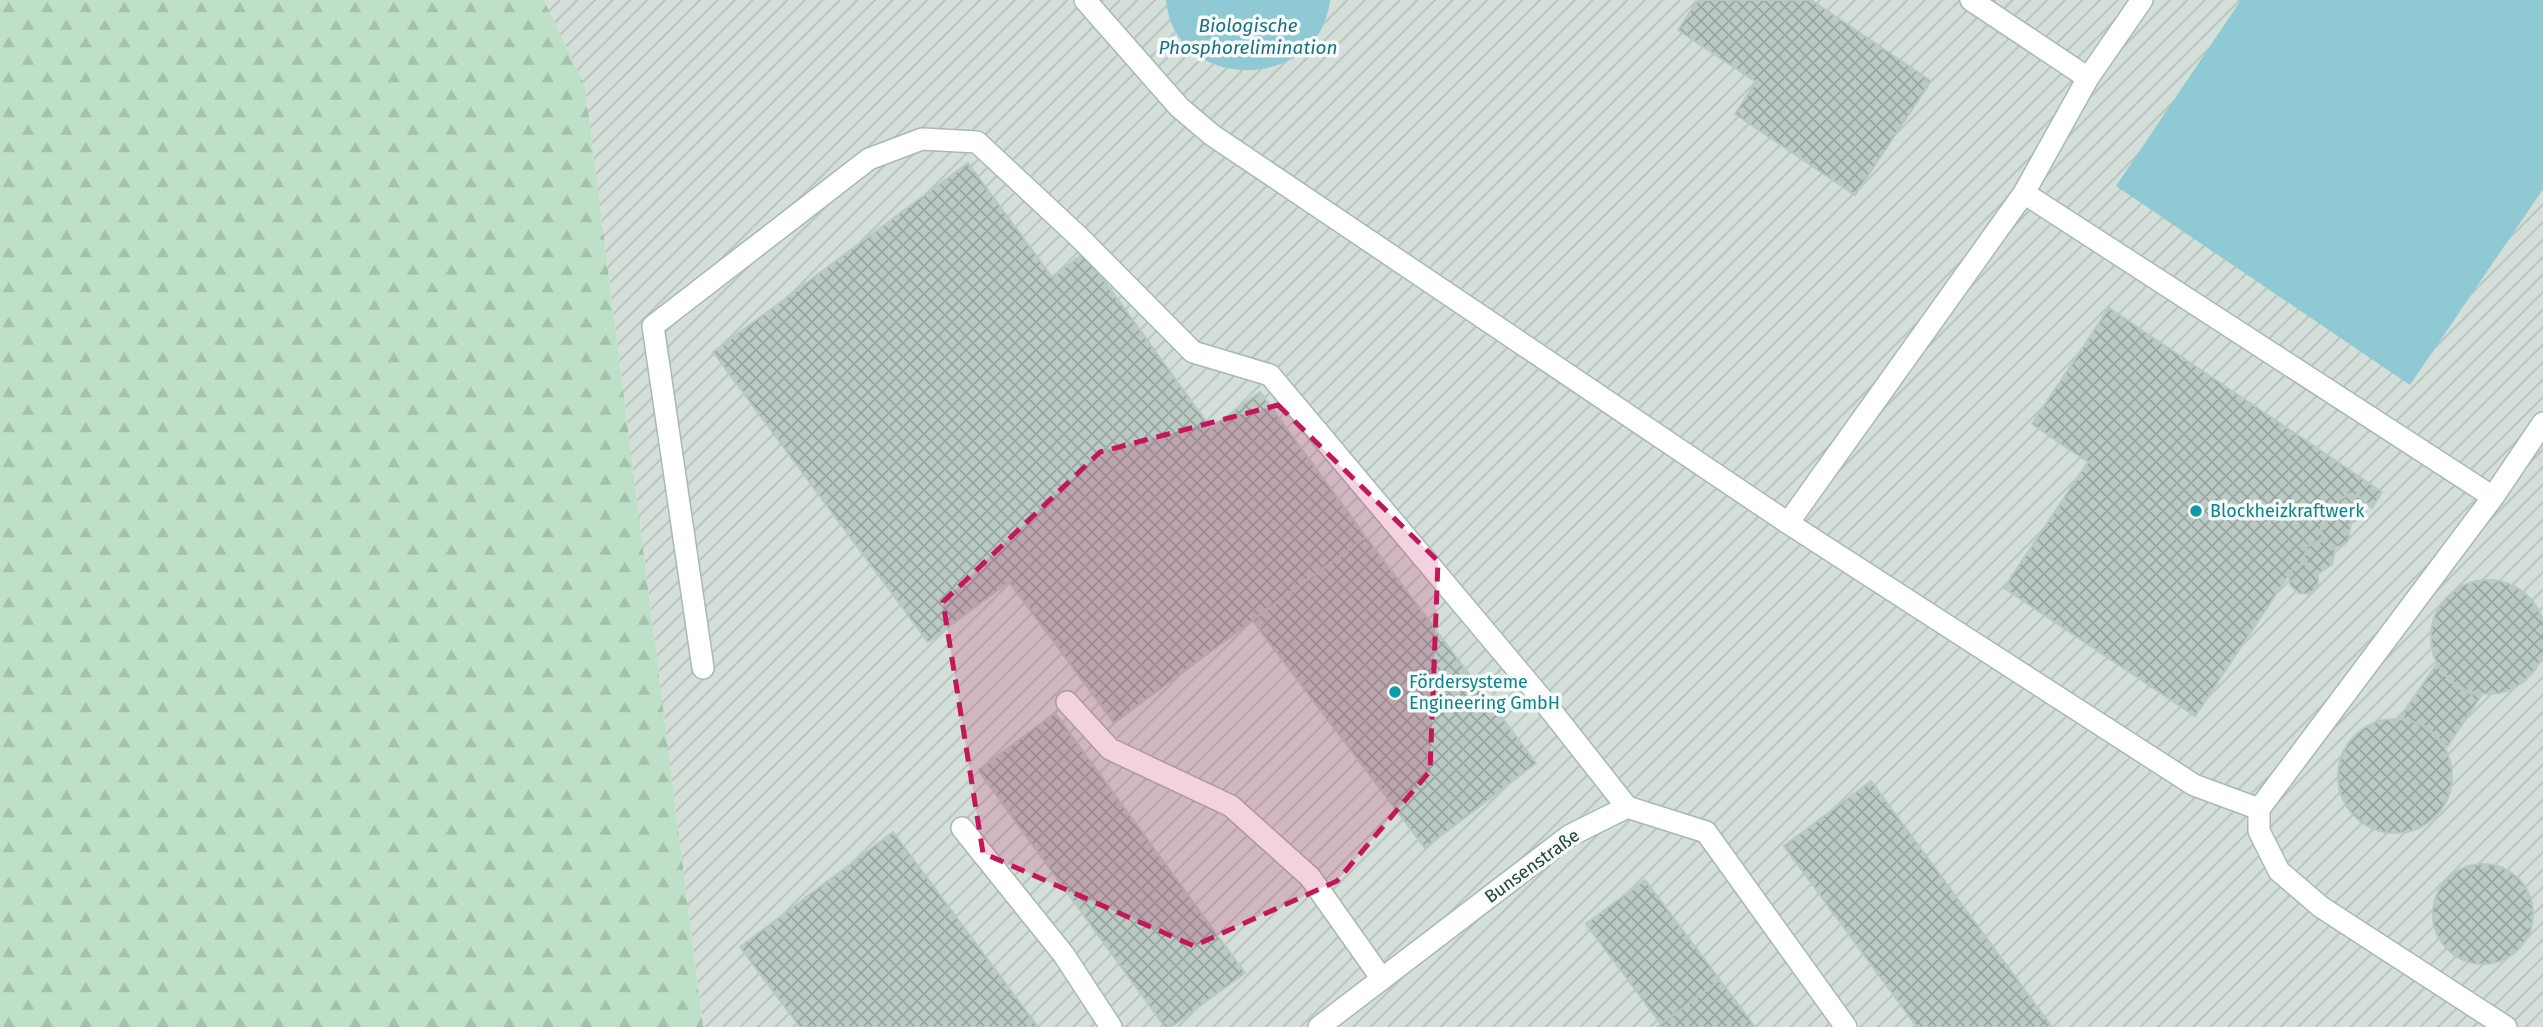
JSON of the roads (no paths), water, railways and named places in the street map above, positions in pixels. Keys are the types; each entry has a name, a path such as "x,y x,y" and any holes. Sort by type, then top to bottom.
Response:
{"street":[{"path":"1085,0 1179,107 1212,135 1788,523 2193,785 2259,810"},
{"path":"1971,0 2088,78"},
{"path":"1788,523 2024,193 2088,78 2142,0"},
{"path":"703,668 653,326 869,159 922,139 977,142 1080,238 1193,352 1270,375 1542,699 1627,807 1706,832 1846,1027"},
{"path":"2024,193 2493,497"},
{"path":"2506,1027 2321,907 2279,871 2259,831 2259,810 2493,497 2543,423"},
{"path":"1067,702 1110,749 1231,806 1310,877 1382,979"},
{"name":"Bunsenstraße","path":"1319,1027 1569,836 1627,807"},
{"path":"962,828 1064,955 1111,1027"}],"water":[{"name":"Biologische Phosphorelimination","path":"1166,0 1330,0 1320,31 1301,52 1276,66 1247,70 1219,66 1194,53 1175,31"},
{"path":"2241,0 2543,0 2543,189 2410,385 2116,186"}],"place":[{"name":"Blockheizkraftwerk","path":"2196,511"},
{"name":"Fördersysteme Engineering GmbH","path":"1395,692"}]}
